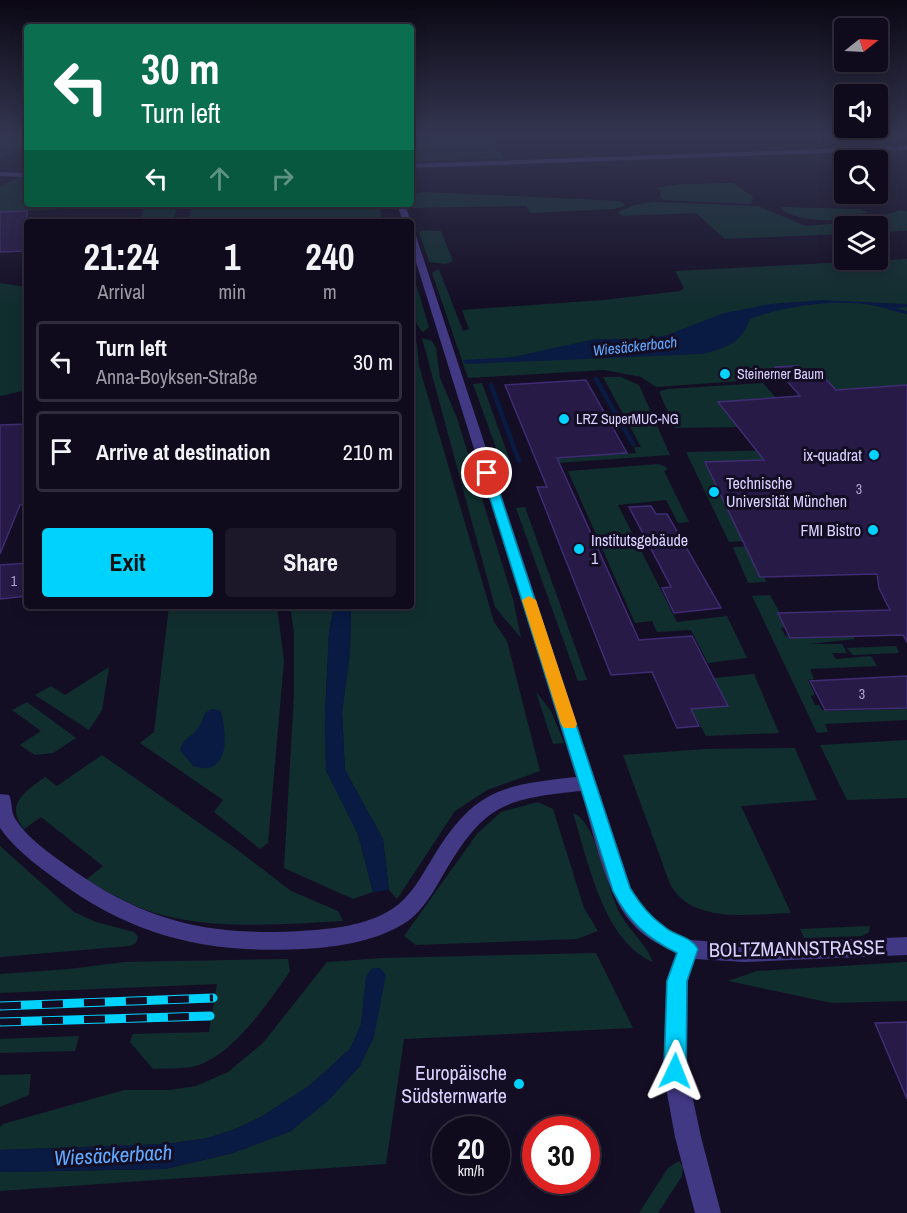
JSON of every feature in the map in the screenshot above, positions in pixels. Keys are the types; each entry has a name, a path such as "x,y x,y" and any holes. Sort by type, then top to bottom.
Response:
{"street":[{"path":"414,242 622,891 637,915 661,936 688,949 677,981 675,1071 688,1137 708,1213"},
{"path":"2,800 2,814 17,837 84,891 158,927 242,940 316,940 348,936 373,929 398,916 412,905 453,842 477,812 488,804 521,793 588,783"},
{"name":"BOLTZMANNSTRASSE","path":"688,949 745,953 907,946"}],"green space":[{"path":"0,193 24,193 24,207 120,207 0,212"},
{"path":"438,193 620,201 626,205 614,209 531,213 526,206 413,208 414,194"},
{"path":"661,193 747,193 753,197 751,204 664,200 660,197"},
{"path":"654,202 758,206 806,226 834,224 834,234 725,239 696,213 622,216 618,212 634,205"},
{"path":"144,207 177,207 175,216 170,219 141,219"},
{"path":"191,207 379,207 382,219 186,219 189,218"},
{"path":"781,207 861,209 868,213 836,215 834,220 818,220 783,211"},
{"path":"900,210 907,211 907,231 888,232 888,216 882,216"},
{"path":"441,231 453,261 446,264 429,262 419,232"},
{"path":"907,259 907,385 802,392 825,378 823,375 656,387 641,377 604,370 468,378 432,273 439,269 463,331 469,329 462,310 603,300 680,291 684,288 675,271 834,263 834,270 888,270 888,260"},
{"path":"414,278 429,327 423,332 415,320"},
{"path":"0,283 24,287 24,391 0,396"},
{"path":"422,338 432,341 436,348 440,378 457,418 513,599 521,638 495,607"},
{"path":"414,340 417,344 419,366 494,622 507,641 540,771 487,790 455,811 397,899 389,890 383,839 345,770 342,712 350,652 351,609 414,609"},
{"path":"603,377 621,377 639,385 670,455 557,463 556,459 636,453 634,447 641,447"},
{"path":"482,383 512,466 503,467 473,384"},
{"path":"763,383 776,398 719,402 738,427 675,428 660,394 660,391 668,389"},
{"path":"794,450 800,460 705,462 806,537 729,542 686,452"},
{"path":"658,464 666,467 667,470 664,471 689,522 678,523 666,500 618,505 677,622 727,616 747,658 708,663 691,630 657,632 652,621 635,623 568,471"},
{"path":"525,507 587,680 578,681 516,508"},
{"path":"756,546 766,582 748,583 733,547"},
{"path":"770,595 780,613 778,613 785,627 781,628 785,635 790,638 853,636 855,639 809,644 842,644 847,653 832,653 836,659 871,656 877,666 810,669 814,679 808,680 815,695 811,696 815,705 827,711 907,709 907,720 825,724 828,732 817,733 752,596"},
{"path":"169,609 277,609 284,661 268,843 260,849 214,812 223,800 140,743 154,732"},
{"path":"290,609 333,609 329,632 325,715 326,770 358,834 373,892 353,899 284,868 294,695 294,633"},
{"path":"896,646 899,653 853,655 847,648"},
{"path":"109,667 102,710 89,730 35,695 51,686 65,695"},
{"path":"754,674 779,733 706,736 691,709 727,705 714,678"},
{"path":"536,692 551,711 564,743 553,744"},
{"path":"27,702 76,738 53,753 35,755 20,745 41,731 12,710"},
{"path":"907,740 907,798 847,800 820,745"},
{"path":"795,748 817,800 741,806 791,913 724,914 693,906 680,897 670,884 623,755 705,749"},
{"path":"102,755 235,848 291,891 338,911 343,921 252,925 184,920 142,908 86,880 103,866 41,817 24,829 16,812 20,799 45,777 57,786"},
{"path":"538,802 553,809 584,908 598,931 577,939 416,945 404,936 477,834 501,812"},
{"path":"573,813 581,818 588,827 618,909 653,962 636,951 610,918 592,875"},
{"path":"0,846 74,912 96,922 134,932 138,937 136,943 130,946 0,957"},
{"path":"870,926 869,932 862,936 804,938 800,929"},
{"path":"596,953 633,1028 404,1039 386,1164 0,1191 0,1172 165,1169 233,1153 291,1131 360,1066 366,977 361,1025 350,1049 309,1086 261,1117 208,1138 166,1144 0,1150 0,1127 3,1124 124,1090 169,1090 196,1086 228,1072 263,1043 327,962 383,958"},
{"path":"288,959 290,971 260,1013 234,1042 220,1054 186,1068 153,1069 130,1042 133,1034 209,1032 217,984 0,993 0,974 124,962"},
{"path":"907,962 907,1001 832,1003 728,981 757,971"},
{"path":"79,1036 75,1051 0,1053 0,1039"},
{"path":"31,1074 29,1095 0,1107 0,1075"},
{"path":"679,1161 683,1167 682,1176 658,1213 639,1213 668,1168"}],"water":[{"name":"Wiesäckerbach","path":"822,300 907,304 907,307 896,308 907,311 907,314 861,304 829,303 779,310 750,319 742,334 732,344 702,354 465,364 463,360 513,357 595,339 645,339 667,335 724,313 770,304"},
{"path":"333,609 351,609 350,652 342,712 345,770 383,839 389,890 373,892 358,834 326,770 325,715 329,632"},
{"path":"213,709 221,711 225,744 220,759 215,765 200,768 193,766 180,750 185,740 199,727 205,714"},
{"name":"Wiesäckerbach","path":"380,968 386,975 374,1037 360,1066 329,1100 291,1131 233,1153 165,1169 0,1172 0,1150 167,1144 208,1138 261,1117 309,1086 350,1049 361,1024 366,977 371,969"}],"building":[{"path":"27,211 27,219 24,219 24,251 0,252 0,212"},
{"path":"798,366 802,369 816,369 836,390 907,385 907,642 903,635 790,638 778,613 890,610 879,588 877,574 760,577 705,462 764,460 718,402 800,396 775,367"},
{"name":"Institutsgebäude 1","path":"586,380 627,453 557,458 639,640 692,636 728,706 691,709 699,726 677,728 652,672 611,675 537,487 547,487 505,385"},
{"path":"24,424 24,505 20,505 0,554 0,425"},
{"path":"651,506 656,514 667,514 721,608 674,613 662,588 671,587 629,507"},
{"path":"24,563 24,596 0,599 0,565"},
{"path":"907,676 907,708 825,710 810,681"},
{"path":"907,1022 907,1099 875,1023"}],"waterway":[{"path":"596,379 633,444"},
{"path":"491,385 519,461"}],"railway":[{"path":"0,1006 213,998"},
{"path":"0,1022 210,1016"}],"slow traffic":[{"path":"529,600 569,724"}],"place":[{"name":"Steinerner Baum","path":"725,374"},
{"name":"LRZ SuperMUC-NG","path":"564,419"},
{"name":"ix-quadrat","path":"874,455"},
{"name":"Technische Universität München","path":"714,492"},
{"name":"FMI Bistro","path":"873,530"},
{"name":"Institutsgebäude 1","path":"579,549"},
{"name":"Europäische Südsternwarte","path":"519,1084"}],"route":[{"path":"487,473 622,891 637,915 661,936 688,949 677,981 675,1071"}]}
